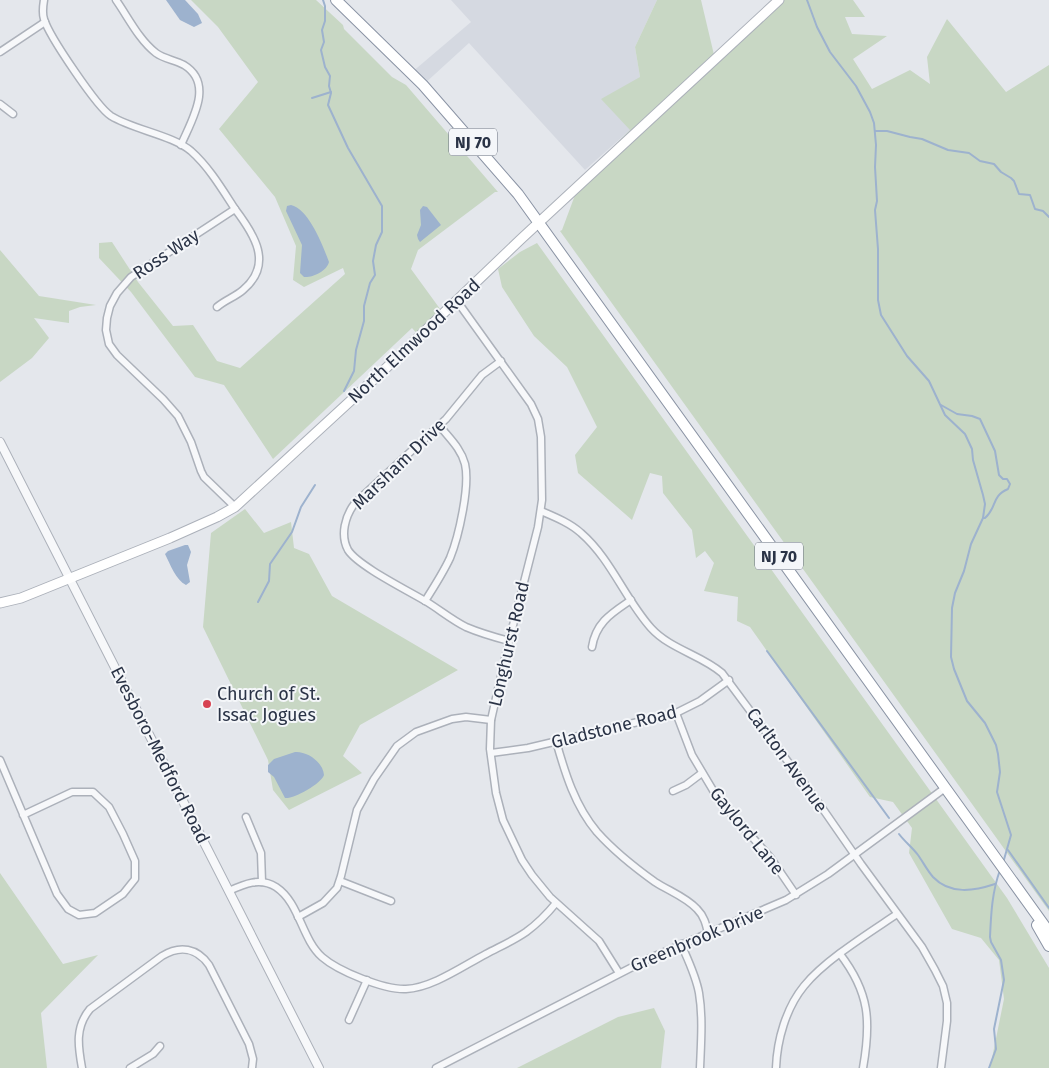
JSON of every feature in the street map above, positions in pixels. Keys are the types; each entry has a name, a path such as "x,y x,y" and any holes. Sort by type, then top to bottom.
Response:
{"highway":[{"name":"NJ 70","path":"336,0 423,85 518,194 1049,932"},
{"name":"NJ 70","path":"1003,869 1049,946"}],"main road":[{"name":"North Elmwood Road","path":"0,603 22,598 182,533 235,507 778,0"}],"street":[{"path":"44,0 45,22 88,91 106,112 117,119 174,141 191,151 215,178 253,234 258,247 259,262 257,271 242,292 217,307"},
{"path":"116,0 149,46 162,56 184,65 198,83 200,99 181,145"},
{"path":"0,52 45,22"},
{"path":"0,104 13,114"},
{"name":"Ross Way","path":"235,209 131,277 113,299 106,324 107,337 113,349 173,410 185,429 204,477 235,507"},
{"name":"Longhurst Road","path":"458,300 527,396 538,419 542,446 543,482 541,511 492,720 491,752 496,793 503,820 522,860 556,903 599,941 619,973"},
{"name":"Marsham Drive","path":"501,361 478,380 456,408 439,425 355,503 348,515 345,528 347,547 355,558 464,626 491,637 509,641"},
{"path":"425,601 453,551 465,493 466,477 464,462 458,450 439,425"},
{"name":"Evesboro-Medford Road","path":"0,442 319,1068"},
{"name":"Carlton Avenue","path":"541,511 568,524 586,538 658,635 715,666 729,680 818,802 931,962 939,978 945,994 947,1022 941,1068"},
{"path":"592,647 601,622 631,600"},
{"name":"Gladstone Road","path":"491,752 521,749 676,713 700,700 729,680"},
{"name":"Gaylord Lane","path":"676,713 689,748 702,773 724,807 779,868 796,895"},
{"path":"298,917 328,898 340,882 357,810 374,779 397,746 416,732 452,718 466,717 492,720"},
{"path":"556,741 562,764 573,792 593,827 635,867 693,905 704,919 708,933"},
{"path":"0,760 23,815 57,894 68,909 79,915 95,913 123,894 134,879 135,861 123,834 109,807 93,792 72,792 23,815"},
{"path":"673,791 686,785 702,773"},
{"name":"Greenbrook Drive","path":"436,1068 619,973 681,944 765,910 796,895 945,788"},
{"path":"246,817 261,853 262,882"},
{"path":"229,891 246,884 262,882 278,888 288,900 311,944 320,956 339,969 397,989 414,988 430,983 525,932 545,916 556,903"},
{"path":"340,882 391,901"},
{"path":"776,1068 778,1049 786,1019 799,992 814,974 897,914"},
{"path":"681,944 695,978 699,994 701,1012 700,1068"},
{"path":"82,1068 78,1036 82,1020 90,1009 162,956 182,949 194,952 209,965 249,1044 253,1059 252,1068"},
{"path":"840,954 856,978 868,1014 863,1068"},
{"path":"349,1020 368,980"},
{"path":"130,1068 153,1054 160,1046"}],"shaded area":[{"path":"451,0 657,0 635,47 640,77 630,130 585,170 469,43 423,85 411,73 471,22"}],"green space":[{"path":"191,0 316,0 343,25 344,29 392,77 406,85 498,192 495,192 418,250 411,269 443,313 418,335 412,328 273,459 224,385 195,377 131,292 99,258 99,243 112,242 138,282 173,326 193,325 217,361 240,368 345,274 343,268 304,287 293,280 296,246 275,197 219,129 258,82 218,27"},
{"path":"657,0 701,0 715,59 778,0 853,0 865,17 845,17 852,34 887,36 853,59 872,89 910,70 930,84 927,57 947,19 1006,92 1049,65 1049,911 560,231 581,179 630,130 601,99 640,77 635,47"},
{"path":"537,243 1007,898 1049,968 1049,1068 990,1068 1004,999 999,960 981,938 952,929 909,853 912,828 893,802 870,797 750,627 737,621 738,597 704,591 714,563 705,551 696,558 692,530 663,493 662,476 650,473 632,520 578,473 575,455 597,427 567,367 534,336 502,287 498,269 520,252"},
{"path":"0,250 39,296 96,305 80,307 69,311 69,323 34,318 49,338 32,358 0,382"},
{"path":"245,509 264,533 291,522 294,548 309,554 332,596 458,670 360,725 343,756 362,773 289,810 273,790 268,760 203,627 211,533"},
{"path":"0,873 63,964 98,955 41,1013 47,1068 0,1068"},
{"path":"654,1008 665,1031 661,1068 517,1068 618,1017"}],"water":[{"path":"166,0 185,0 198,14 202,23 194,27 180,20"},
{"path":"291,205 304,213 319,238 329,262 322,271 311,276 304,277 300,273 302,245 286,211 287,206"},
{"path":"423,206 427,207 441,225 420,242 417,235 421,225 420,210"},
{"path":"188,545 191,552 187,565 190,582 186,585 176,576 165,554 168,551"},
{"path":"295,752 304,753 314,758 321,766 324,775 318,783 307,790 285,798 274,777 268,772 268,765 274,759"}],"waterway":[{"path":"323,0 325,21 322,30 324,42 321,50 325,67 330,76 329,86 331,93 328,105 348,148 382,206 382,232 376,245 373,261 375,275 370,283 364,306 364,321 356,350 354,371 344,391"},
{"path":"807,0 817,27 830,52 856,86 874,123 876,145 877,201 875,210 878,249 878,300 881,315 907,356 929,381 945,415 965,434 972,449 973,460 983,495 985,504 983,518 971,544 952,608 951,657 967,701 985,723 996,745 1000,772 997,792 1011,835 1003,863"},
{"path":"312,98 331,92"},
{"path":"875,131 887,131 922,139 948,150 969,153 980,161 994,164 1001,172 1014,181 1019,194 1030,195 1035,209 1043,211 1049,217"},
{"path":"941,405 957,414 980,419 995,451 999,475 1003,479 1007,479 1010,484 1008,489 996,499 989,514 983,518"},
{"path":"258,602 269,581 270,564 292,532 301,507 315,485"},
{"path":"767,651 889,818"},
{"path":"899,834 918,855 933,877 947,887 971,890 995,884"},
{"path":"1008,850 1049,908"},
{"path":"989,1068 996,1049 994,1029 1004,980 1001,960 990,937 991,911 1000,870"}],"place":[{"name":"Church of St. Issac Jogues","path":"207,704"}]}
